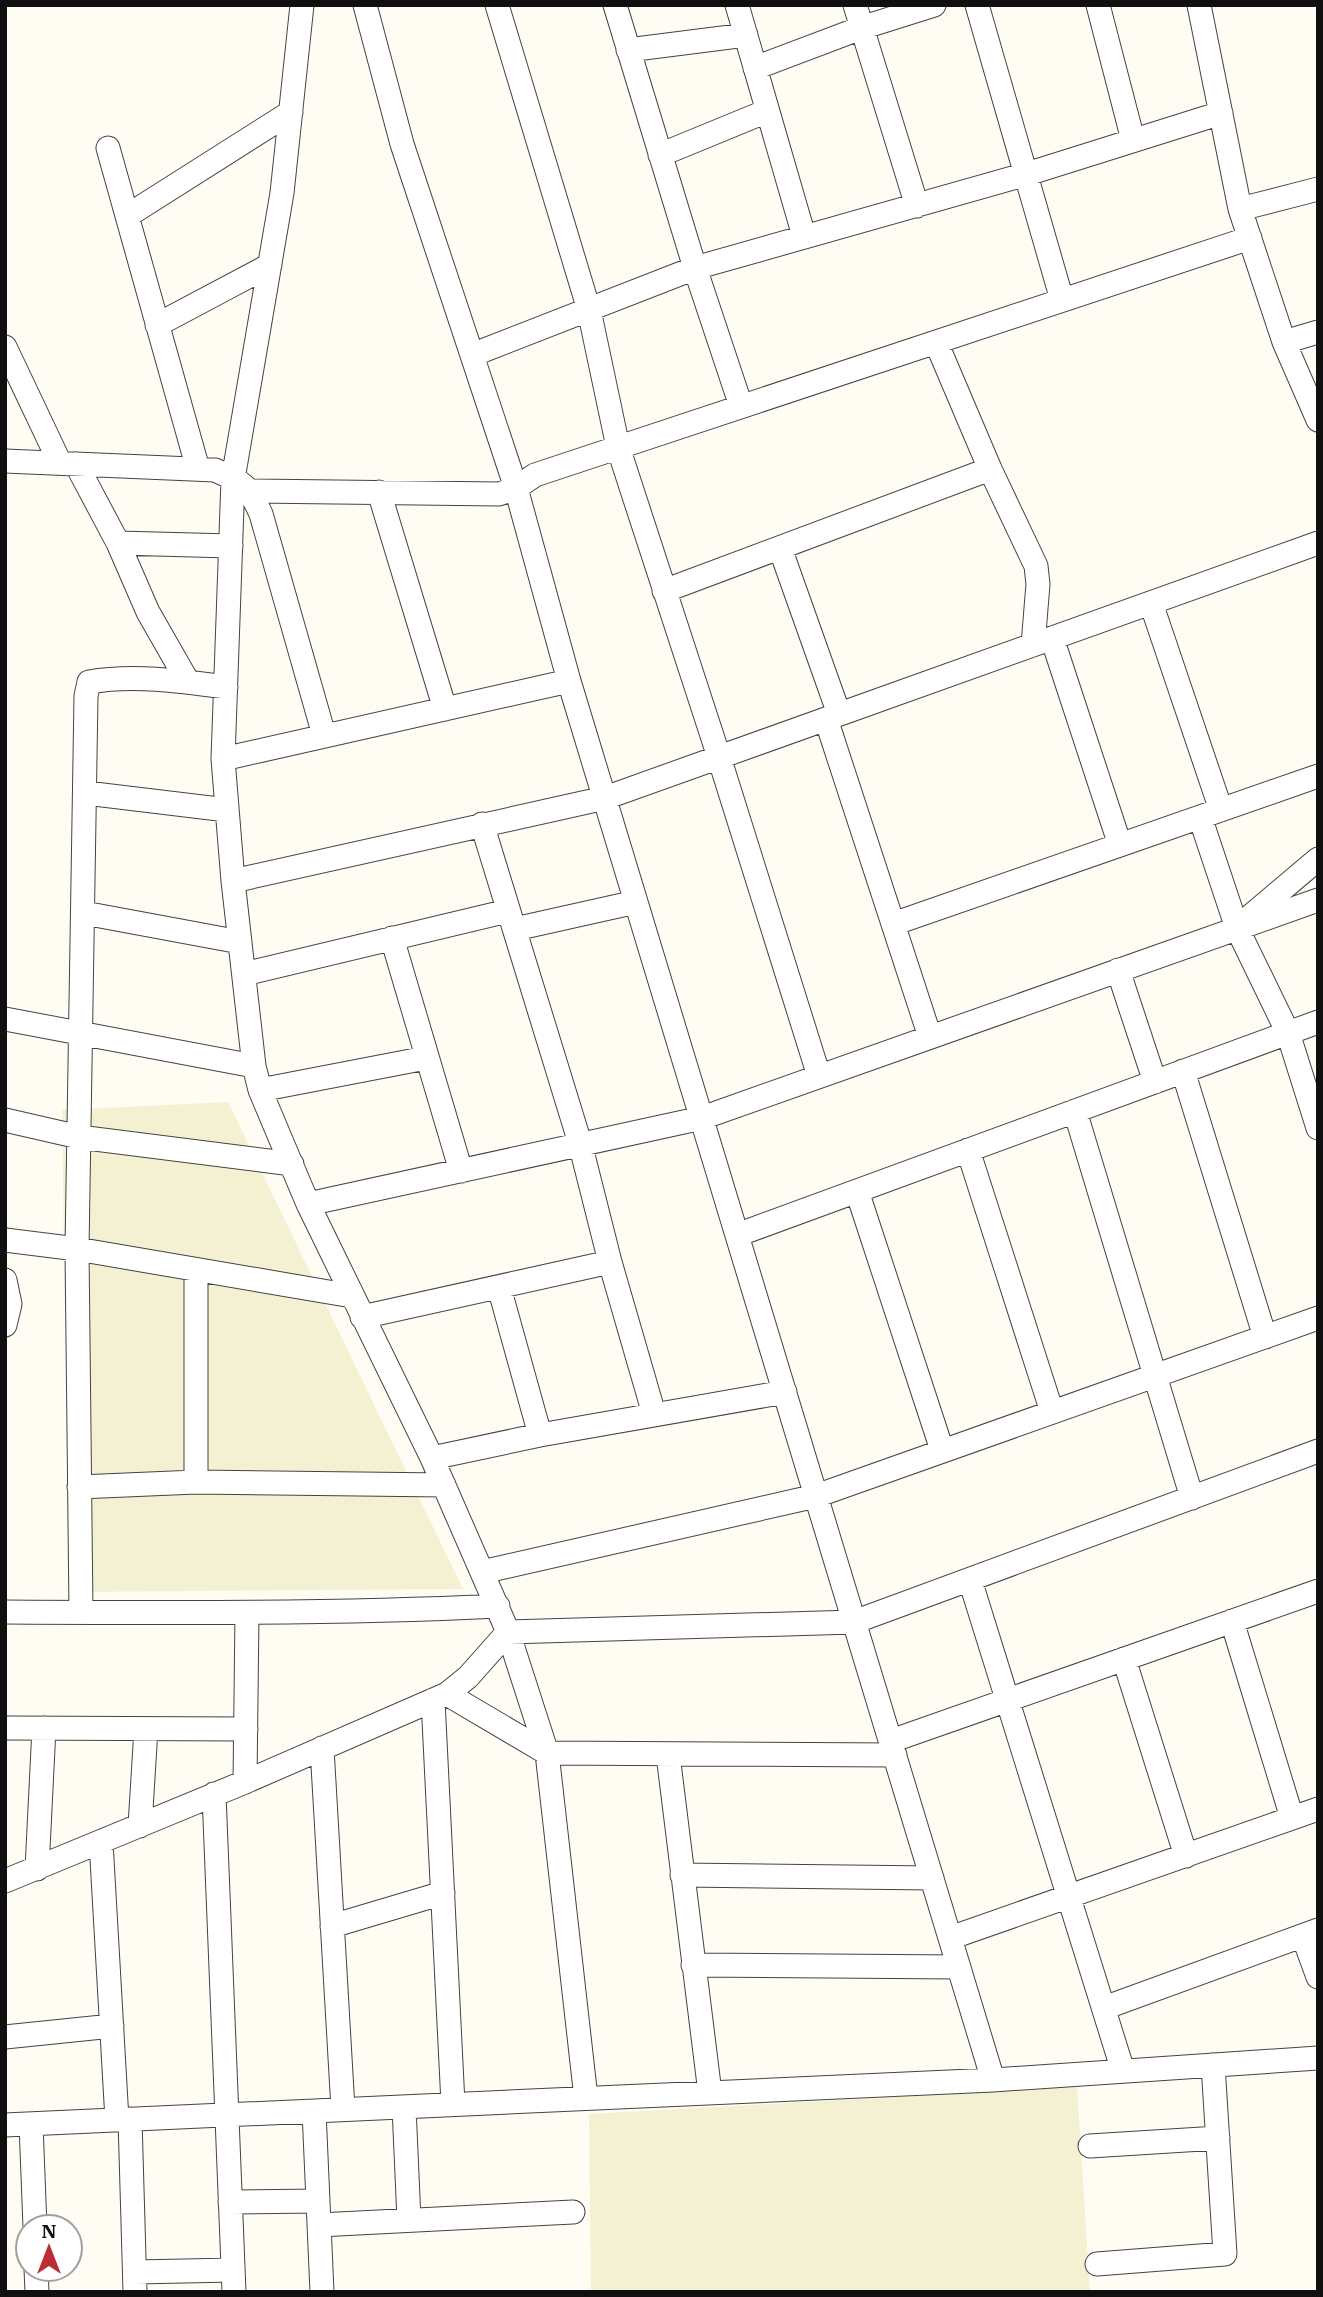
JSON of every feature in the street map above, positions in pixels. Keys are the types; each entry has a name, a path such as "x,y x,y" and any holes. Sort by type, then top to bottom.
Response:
{"street":[{"path":"302,5 282,193 231,547 223,759 233,881 254,1066 260,1090 308,1204 432,1458 498,1606 547,1753 586,2098"},
{"path":"365,5 402,144 516,488 569,681 993,2080"},
{"path":"497,5 589,310 618,447 819,1076"},
{"path":"615,5 695,268 741,406"},
{"path":"737,5 804,236"},
{"path":"855,5 917,206"},
{"path":"755,68 861,28 934,5"},
{"path":"977,5 1062,300"},
{"path":"1098,5 1133,141"},
{"path":"1199,5 1240,209 1284,342 1318,420"},
{"path":"628,50 746,35"},
{"path":"660,155 767,111"},
{"path":"127,216 291,112"},
{"path":"472,355 695,268 1027,174 1221,113"},
{"path":"108,148 198,469"},
{"path":"1240,209 1318,189"},
{"path":"5,461 215,470 242,485 379,492 499,494 516,488 535,475 1250,238"},
{"path":"157,325 270,265"},
{"path":"1284,342 1318,332"},
{"path":"936,342 990,469 1036,565 1043,641 1120,845"},
{"path":"5,347 68,464 118,543 148,612 188,682"},
{"path":"664,591 990,469"},
{"path":"242,485 261,514 324,735"},
{"path":"379,492 445,709"},
{"path":"118,543 231,547"},
{"path":"233,881 605,798 1318,543"},
{"path":"780,548 833,717 893,924 930,1037"},
{"path":"1151,603 1210,813 1237,928 1288,1033 1318,1128"},
{"path":"81,1612 77,1249 86,696 89,682 108,678 226,687"},
{"path":"223,759 569,681"},
{"path":"893,924 1318,776"},
{"path":"86,793 227,810"},
{"path":"482,824 580,1143 610,1262 654,1414"},
{"path":"1237,928 1318,859"},
{"path":"308,1204 702,1118 1318,900"},
{"path":"244,974 392,938 636,902"},
{"path":"84,913 240,942"},
{"path":"392,938 461,1171"},
{"path":"1118,970 1155,1082"},
{"path":"5,1019 254,1066"},
{"path":"737,1235 1318,1022"},
{"path":"260,1090 426,1058"},
{"path":"1184,1071 1265,1337"},
{"path":"1075,1111 1192,1498"},
{"path":"5,1120 79,1137 292,1164"},
{"path":"968,1150 1052,1412"},
{"path":"858,1191 942,1450"},
{"path":"5,1240 196,1269 357,1306 499,1287 610,1262"},
{"path":"196,1269 196,1482"},
{"path":"5,1280 10,1304 5,1325"},
{"path":"499,1287 540,1435"},
{"path":"482,1572 816,1496 1318,1318"},
{"path":"432,1458 540,1435 785,1392"},
{"path":"5,1881 37,1870 440,1697 468,1677 508,1632 855,1622 1192,1498 1316,1457"},
{"path":"79,1487 196,1482 444,1485"},
{"path":"970,1580 1123,2071"},
{"path":"440,1697 547,1753 668,1755 893,1748 1007,1700 1318,1591"},
{"path":"5,1612 247,1613 498,1606"},
{"path":"245,1782 247,1613"},
{"path":"1232,1621 1292,1818"},
{"path":"1124,1660 1186,1856"},
{"path":"440,1697 443,1893 453,2104"},
{"path":"5,1728 246,1729"},
{"path":"37,1870 44,1728"},
{"path":"140,1826 146,1729"},
{"path":"321,1748 343,2109"},
{"path":"668,1755 710,2093"},
{"path":"101,1842 112,2026 124,2119 135,2282 234,2281 214,1794"},
{"path":"950,1938 1318,1809"},
{"path":"682,1875 932,1878"},
{"path":"332,1926 443,1893"},
{"path":"1104,2008 1310,1933 1318,1977"},
{"path":"693,1965 959,1967"},
{"path":"5,2037 112,2026"},
{"path":"5,2125 993,2080 1318,2058"},
{"path":"1097,2264 1225,2254 1213,2065"},
{"path":"404,2107 409,2220"},
{"path":"314,2111 322,2292"},
{"path":"31,2124 34,2213"},
{"path":"1090,2146 1218,2138"},
{"path":"230,2202 318,2201"},
{"path":"319,2225 573,2212"}],"shaded area":[{"path":"228,1102 463,1589 69,1592 62,1110"},
{"path":"1077,2087 1090,2292 591,2292 589,2114"}]}
